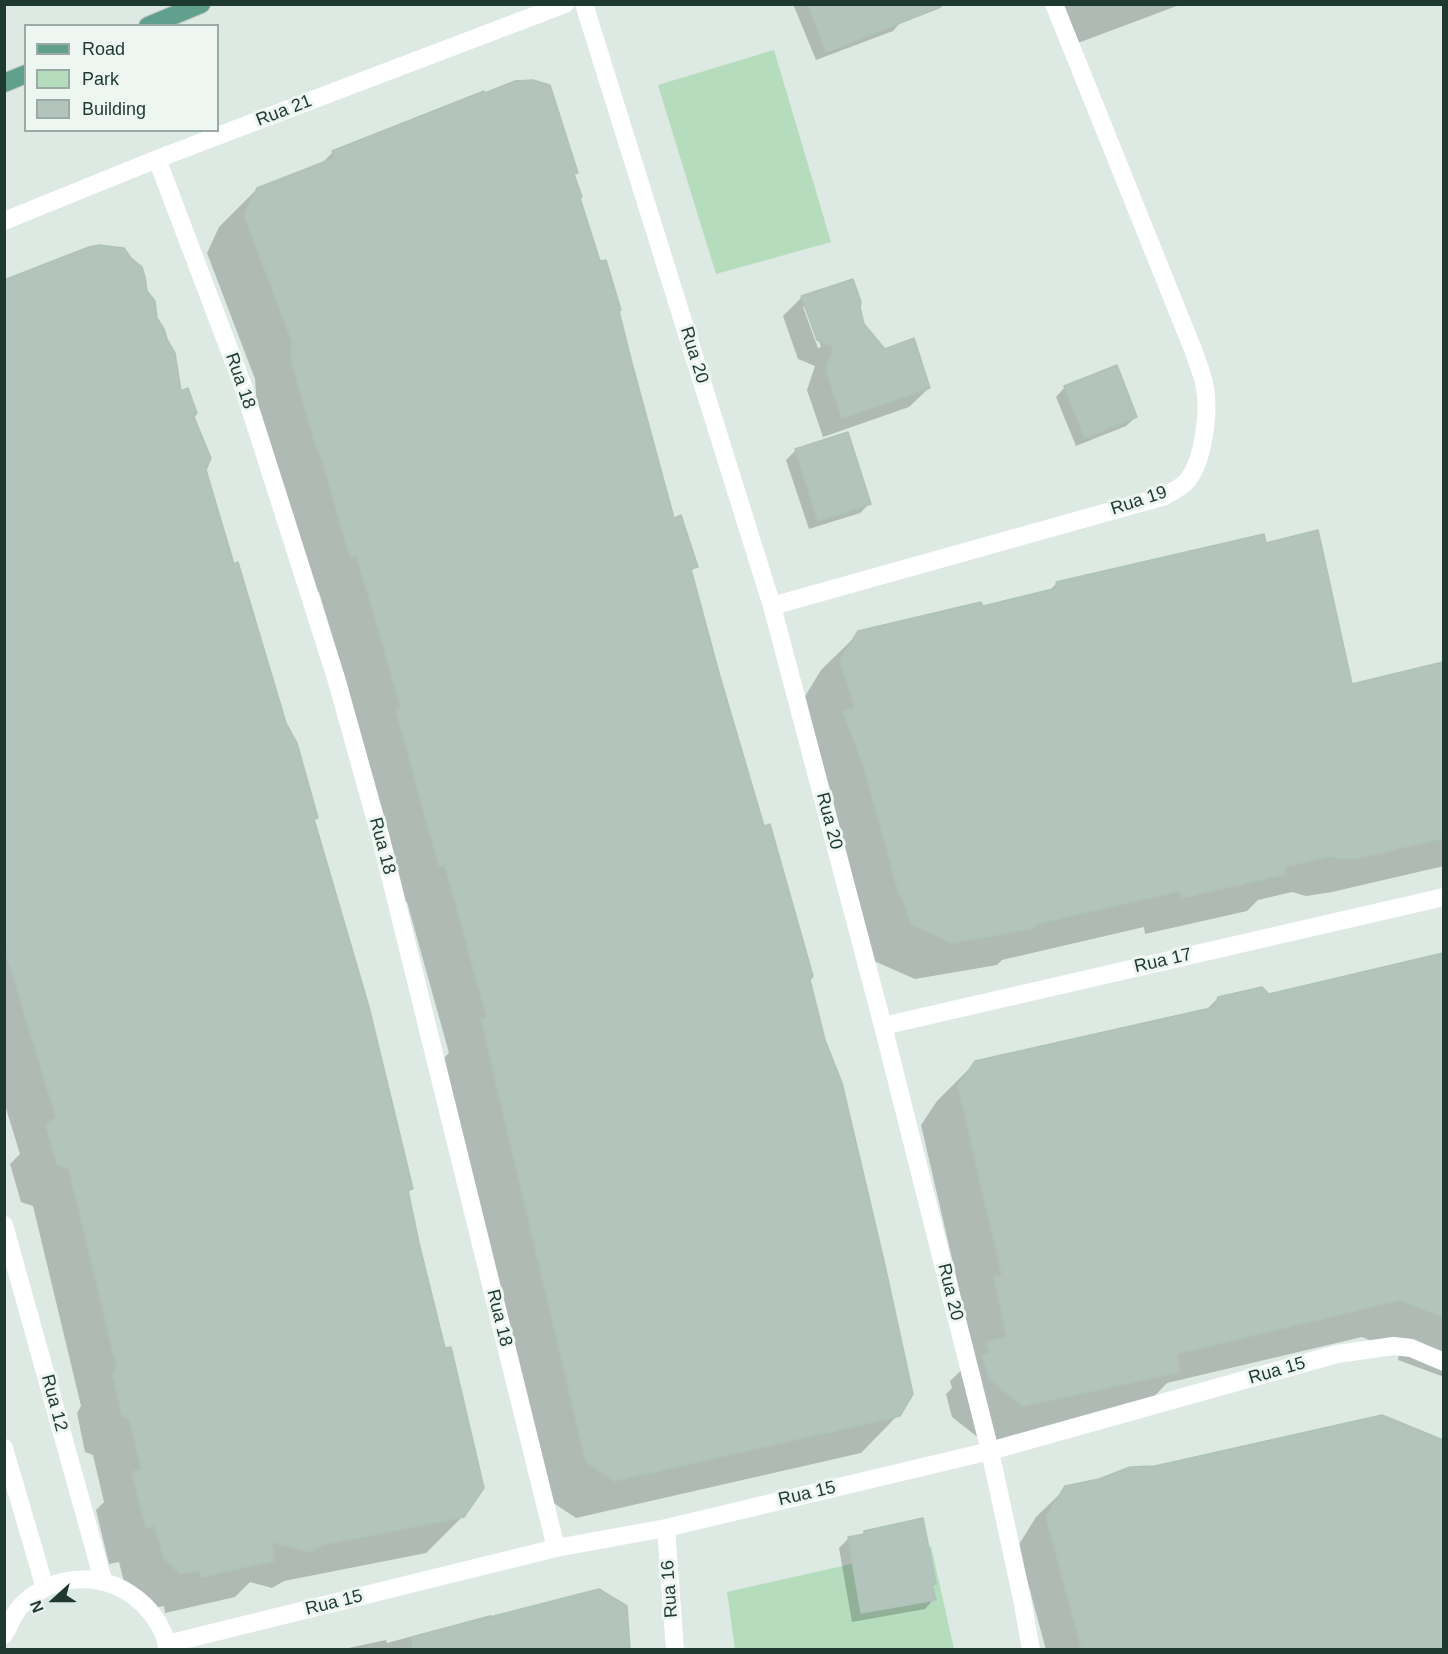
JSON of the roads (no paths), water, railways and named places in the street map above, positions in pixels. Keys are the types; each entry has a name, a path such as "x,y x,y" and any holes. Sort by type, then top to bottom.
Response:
{"main road":[{"path":"153,24 201,4"},
{"path":"4,83 24,75"}],"street":[{"name":"Rua 21","path":"4,221 157,159 565,4"},
{"name":"Rua 20","path":"584,4 772,606 883,1026 990,1451 1031,1650"},
{"name":"Rua 19","path":"772,606 1165,496 1185,483 1195,467 1203,439 1206,403 1204,384 1194,352 1054,4"},
{"name":"Rua 18","path":"157,159 243,386 336,678 381,839 556,1548"},
{"name":"Rua 17","path":"883,1026 1443,897"},
{"name":"Rua 12","path":"4,1225 103,1580"},
{"name":"Rua 15","path":"167,1647 556,1548 666,1528 990,1451 1337,1354 1394,1346 1411,1348 1443,1362"},
{"path":"4,1448 45,1588"},
{"name":"Rua 16","path":"666,1528 675,1650"},
{"path":"4,1635 20,1608 45,1588 73,1579 103,1580 131,1593 154,1615 167,1647"}]}
